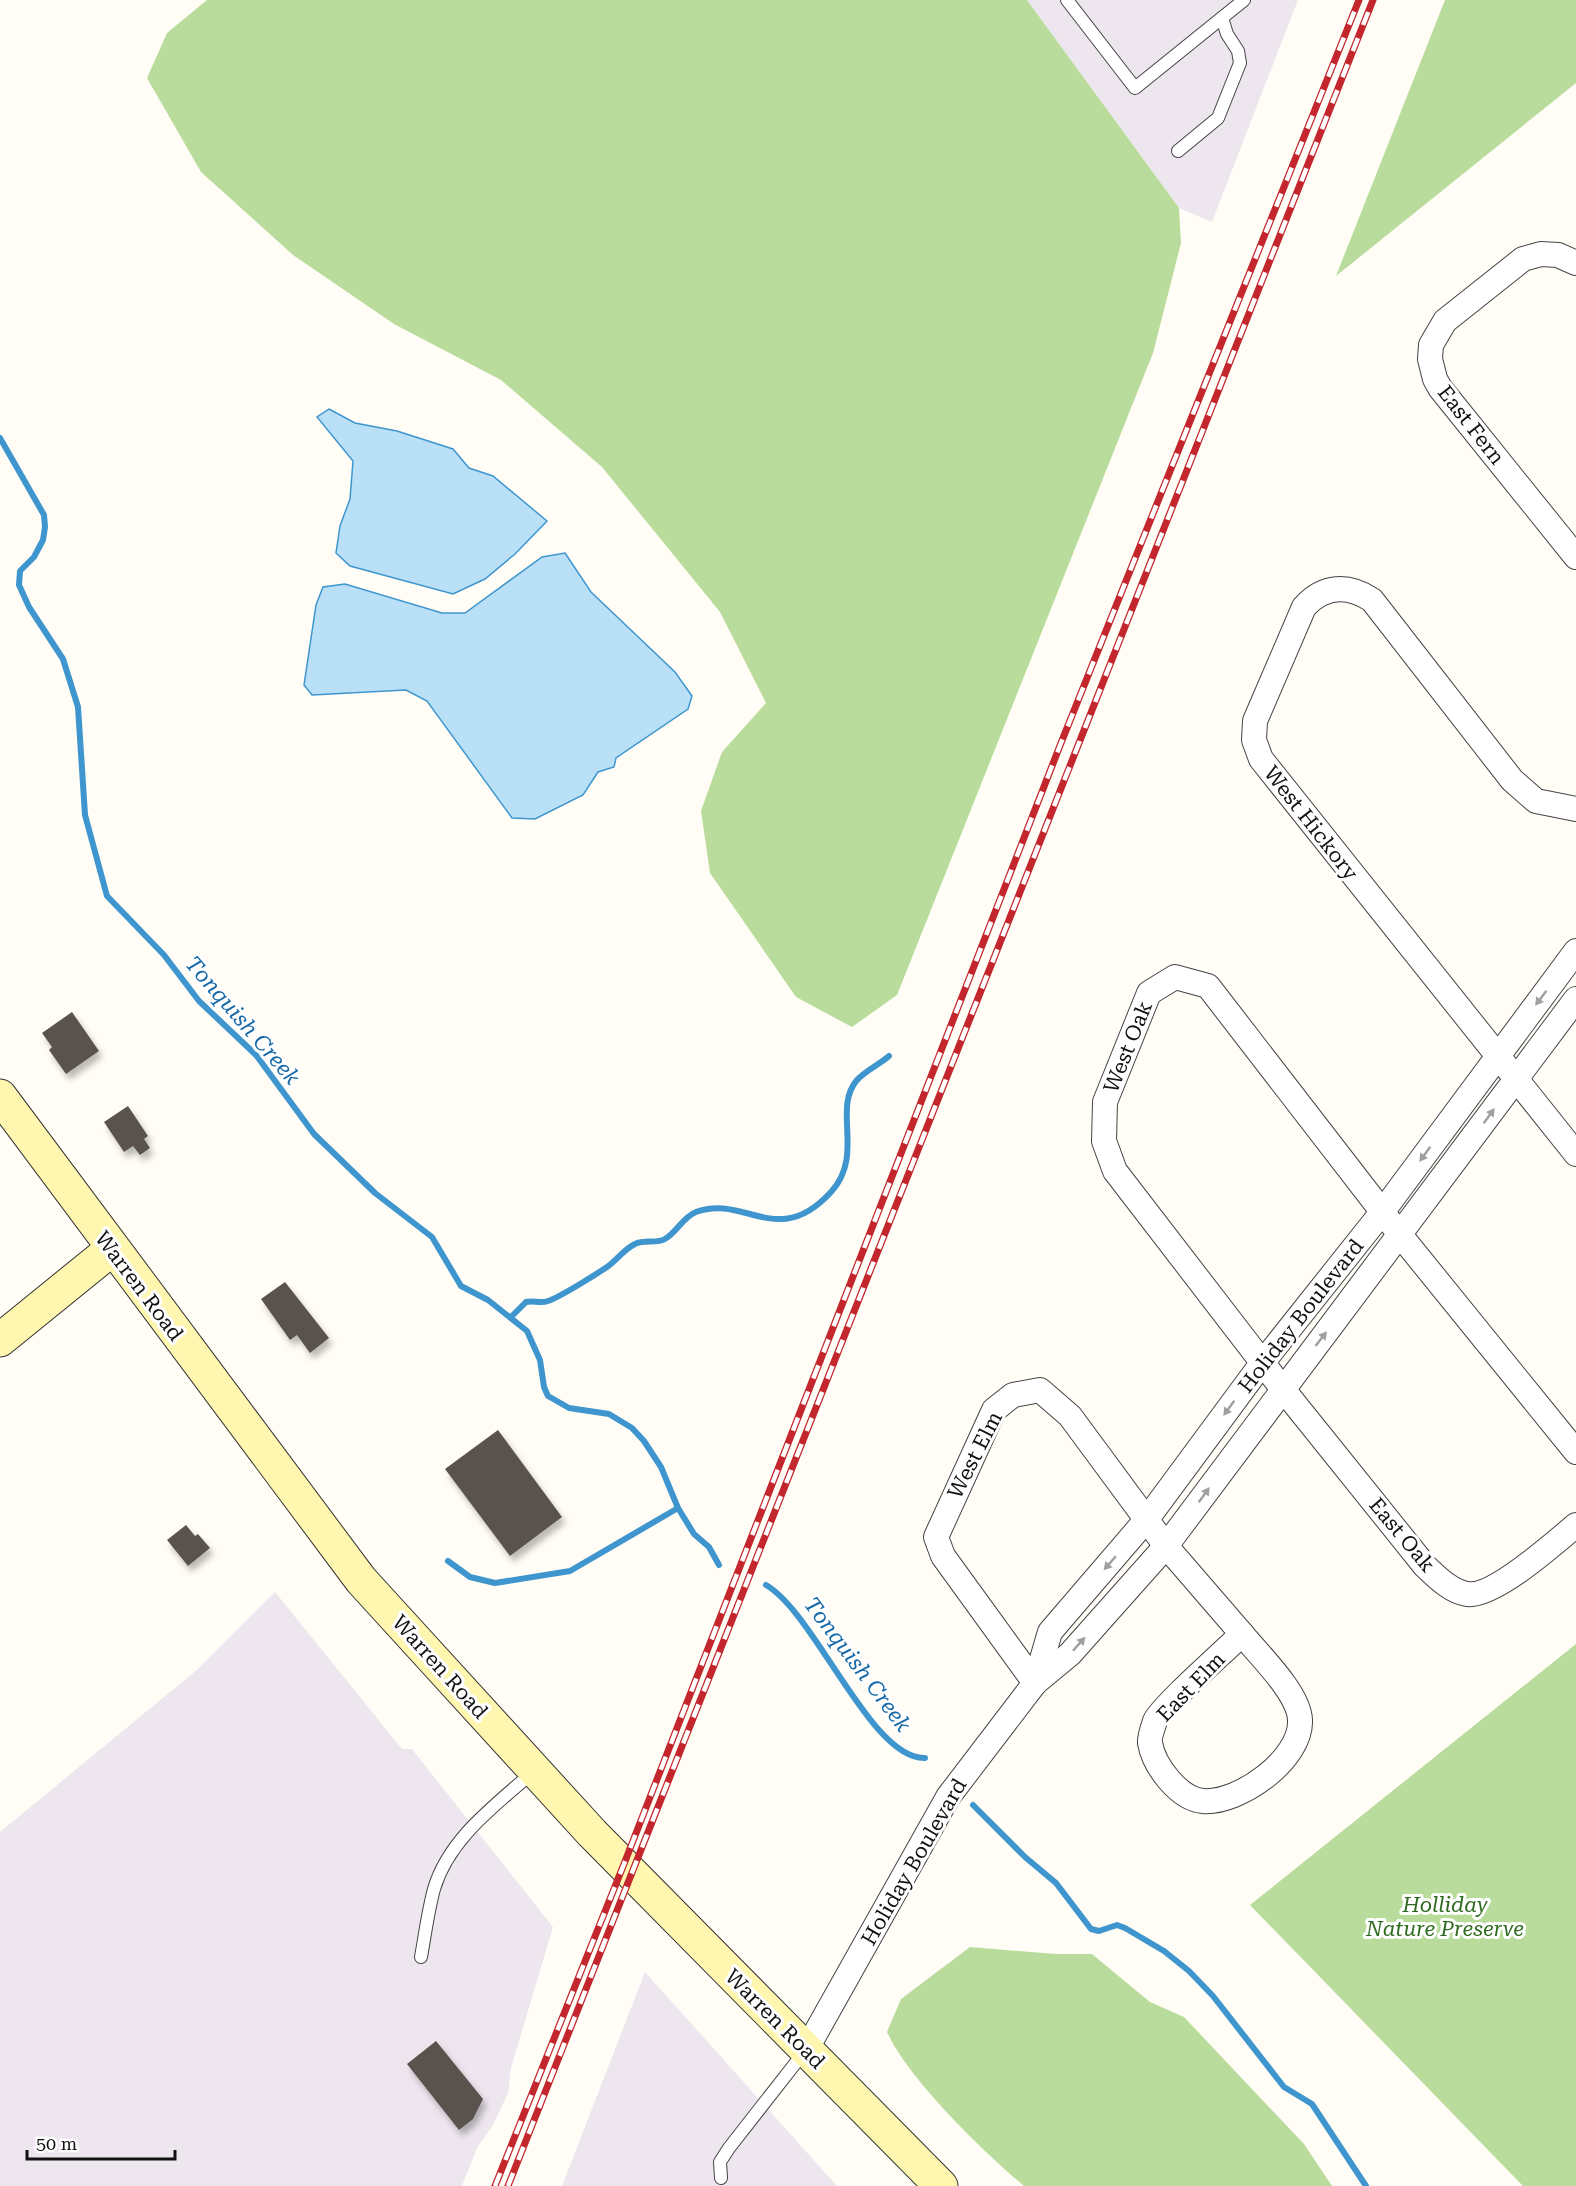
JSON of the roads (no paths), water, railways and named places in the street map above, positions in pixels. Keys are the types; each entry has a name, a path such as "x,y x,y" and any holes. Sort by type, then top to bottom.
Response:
{"main road":[{"name":"Warren Road","path":"0,1096 361,1580 535,1770 940,2186"},
{"path":"0,1340 112,1249"}],"street":[{"name":"East Fern","path":"1576,262 1558,255 1541,254 1523,259 1445,321 1431,345 1430,359 1440,388 1576,557"},
{"name":"West Hickory","path":"1576,808 1536,801 1512,780 1372,600 1358,591 1345,588 1330,589 1312,598 1304,607 1255,721 1254,740 1261,759 1496,1057 1576,1154"},
{"name":"Holiday Boulevard","path":"1035,1683 1050,1632 1147,1519 1263,1362 1383,1211 1576,951"},
{"name":"West Oak","path":"1263,1362 1115,1171 1104,1140 1105,1102 1149,993 1175,977 1208,986 1383,1211"},
{"name":"Holiday Boulevard","path":"806,2050 948,1797 1035,1683 1070,1654 1166,1546 1282,1388 1401,1236 1576,999"},
{"path":"1383,1211 1576,1452"},
{"name":"East Oak","path":"1263,1362 1425,1566 1447,1586 1468,1594 1487,1591 1542,1555 1576,1524"},
{"name":"West Elm","path":"1035,1683 943,1556 936,1537 994,1410 1013,1395 1040,1390 1070,1416 1147,1519"},
{"name":"East Elm","path":"1147,1519 1166,1546 1242,1634 1291,1695 1300,1719 1297,1742 1282,1761 1245,1791 1217,1801 1200,1801 1179,1790 1160,1769 1150,1742 1156,1719 1242,1634"}],"lane":[{"path":"1067,0 1135,88 1245,0"},
{"path":"1178,151 1218,118 1240,63 1238,51 1227,34 1222,18"},
{"path":"421,1957 434,1888 450,1853 471,1828 535,1770"},
{"path":"721,2178 720,2162 729,2148 806,2050"}],"water":[{"path":"329,409 355,423 397,431 453,449 469,468 493,476 547,521 515,554 485,579 453,594 350,566 336,553 340,526 350,499 353,461 317,417"},
{"path":"565,553 591,592 675,672 692,696 688,709 616,758 614,767 598,772 583,795 535,819 512,818 427,701 406,690 312,695 304,685 316,605 323,587 345,584 442,613 465,613 542,557"}],"waterway":[{"name":"Tonquish Creek","path":"0,438 44,515 43,540 34,557 20,571 19,585 29,607 63,659 78,707 85,815 107,896 164,955 199,1001 256,1055 314,1134 375,1193 432,1237 461,1286 488,1300 527,1331 540,1360 544,1387 548,1396 569,1408 609,1414 632,1428 644,1441 661,1467 678,1508 694,1534 709,1547 719,1565"},
{"path":"511,1317 526,1302 548,1301 577,1286 607,1267 635,1244 665,1239 687,1217 696,1212 714,1208 730,1209 778,1219 794,1217 812,1209 831,1192 841,1178 846,1163 847,1105 850,1092 860,1077 889,1056"},
{"path":"448,1561 470,1577 495,1583 570,1571 678,1508"},
{"name":"Tonquish Creek","path":"766,1585 785,1601 804,1625 864,1712 884,1736 905,1752 925,1758"},
{"name":"Tonquish Creek","path":"973,1805 1025,1857 1056,1883 1091,1929 1099,1931 1117,1925 1125,1928 1164,1951 1189,1971 1213,1996 1284,2087 1312,2104 1366,2186"}],"railway":[{"path":"495,2186 624,1864 1061,743 1359,0"},
{"path":"508,2186 1373,0"}],"park label":[{"name":"Holliday Nature Preserve","path":"1445,1917"}]}
